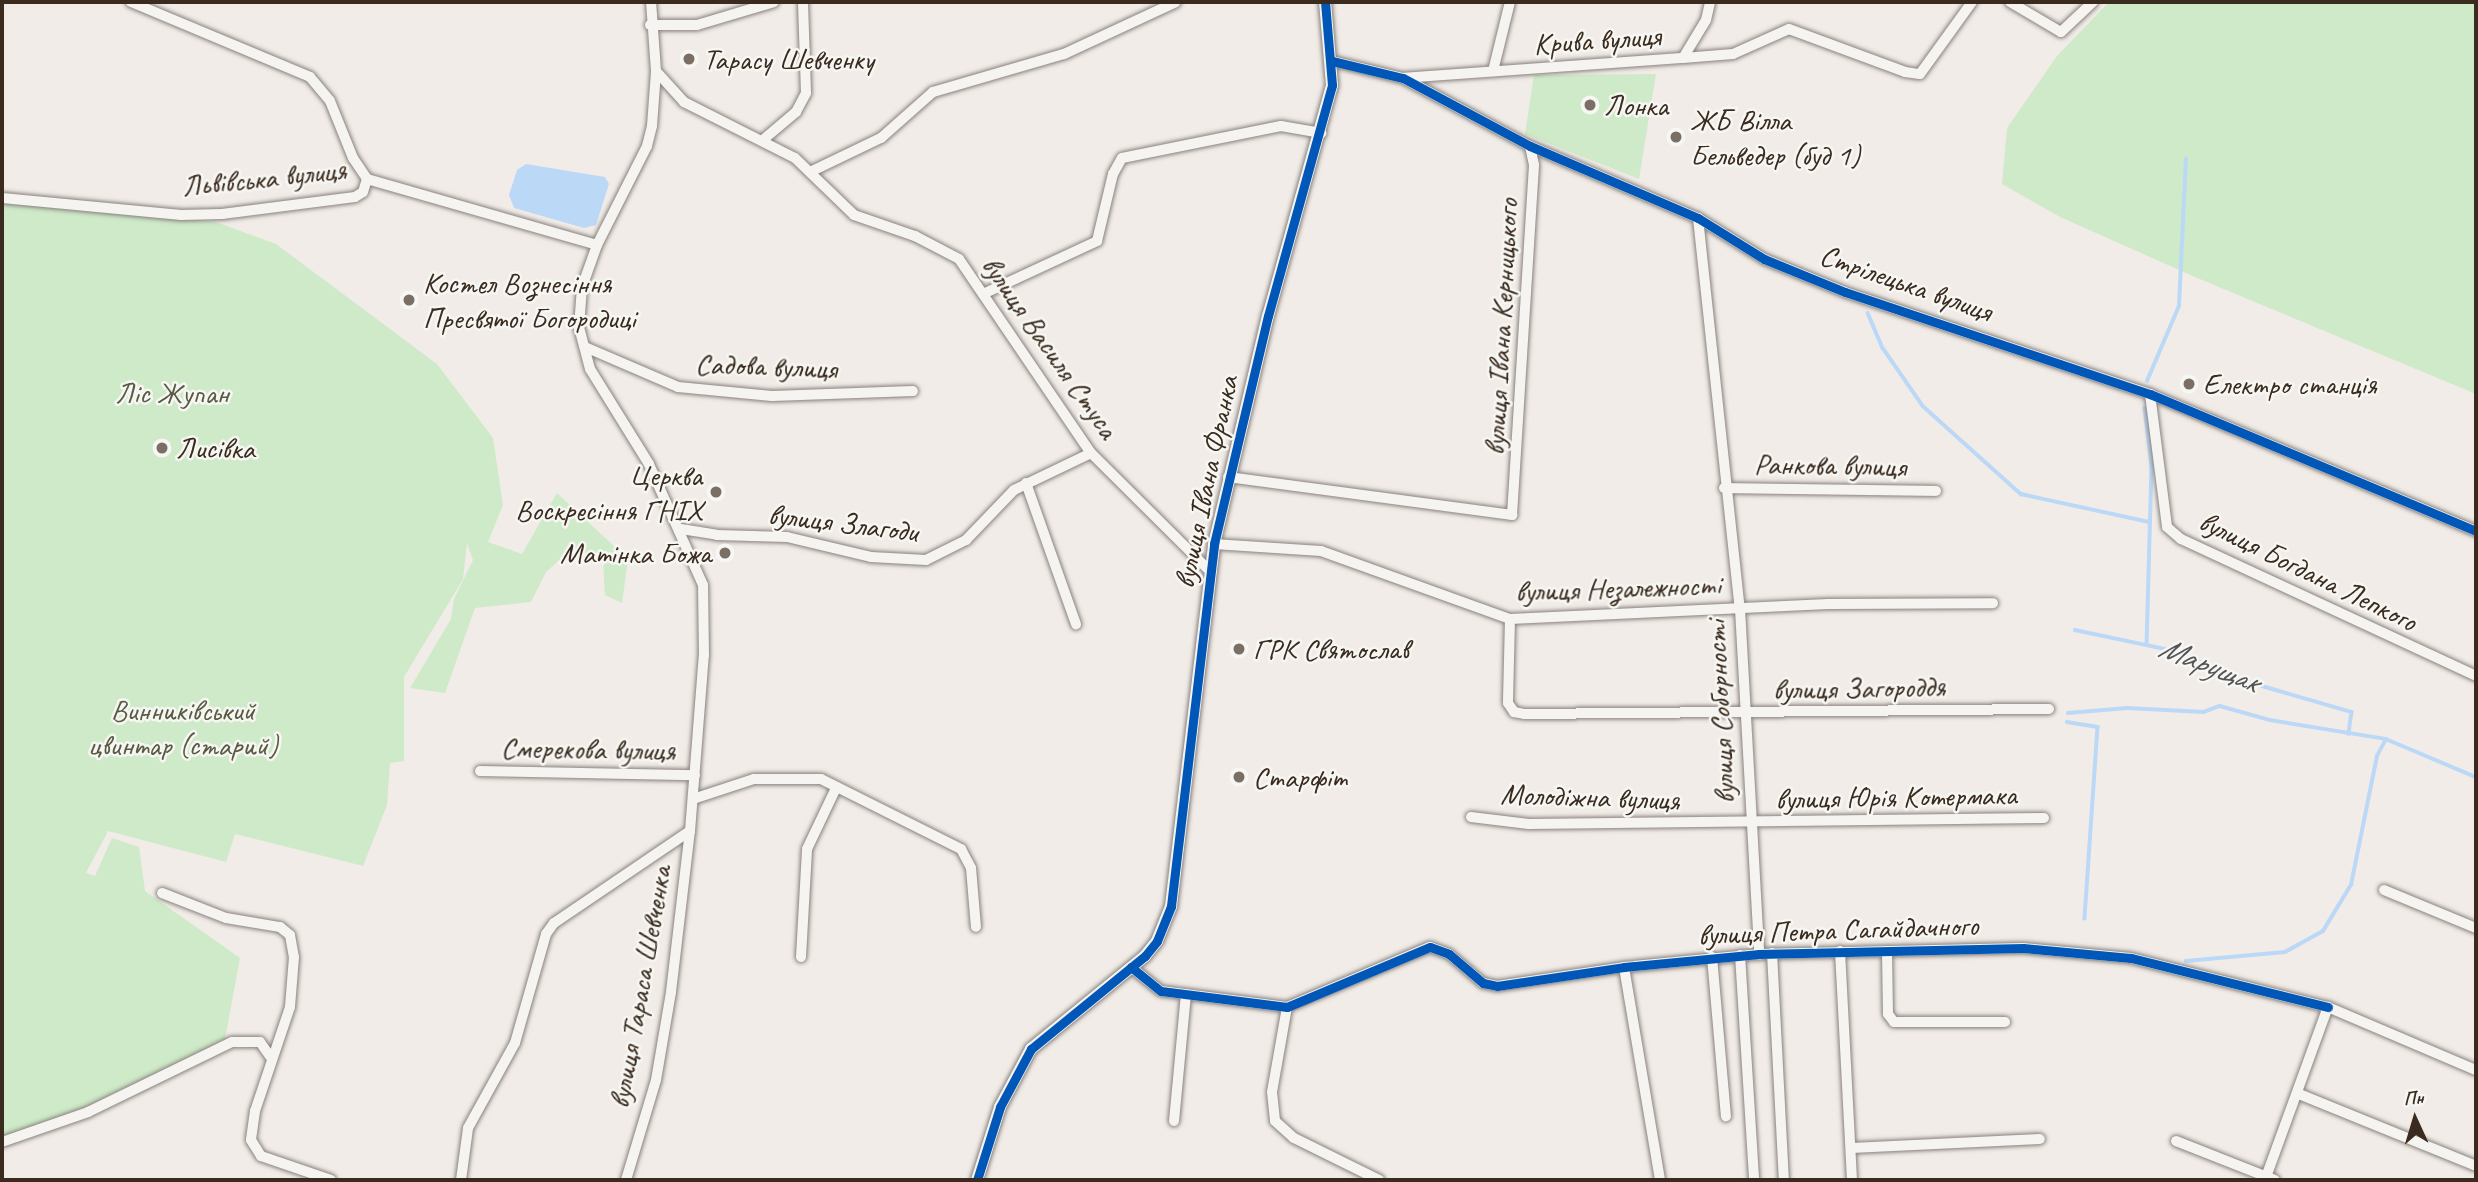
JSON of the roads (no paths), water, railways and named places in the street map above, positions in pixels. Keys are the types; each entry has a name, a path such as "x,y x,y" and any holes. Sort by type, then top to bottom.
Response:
{"street":[{"path":"131,2 310,77 330,101 353,158 367,179"},
{"name":"вулиця Тараса Шевченка","path":"626,1180 656,1080 690,831 702,694 703,585 681,529 649,464 590,369 579,307 597,245 647,146 656,71 650,25 651,2"},
{"path":"650,25 697,25 774,2"},
{"path":"764,139 796,112 806,93 803,2"},
{"path":"810,172 881,138 933,92 1064,54 1176,2"},
{"name":"вулиця Івана Франка","path":"977,1180 999,1107 1031,1049 1131,967 1157,941 1171,906 1214,544 1228,477 1297,205 1321,133 1331,92 1332,61 1325,2"},
{"name":"Крива вулиця","path":"1493,71 1510,2"},
{"name":"Крива вулиця","path":"1403,78 1628,65 1683,58 1710,2"},
{"path":"1683,58 1733,54 1790,29 1905,72 1920,74 1972,2"},
{"path":"2010,2 2061,33 2094,2"},
{"name":"Стрілецька вулиця","path":"1332,61 1403,78 1530,146 1698,219 1764,259 1845,292 2150,394 2476,531"},
{"name":"вулиця Василя Стуса","path":"656,71 684,102 764,139 810,172 854,215 915,236 959,258 1091,453 1209,570"},
{"path":"983,294 1097,241 1113,174 1122,158 1282,126 1321,133"},
{"name":"вулиця Івана Керницького","path":"1228,477 1493,516 1507,517 1515,511 1534,165 1530,146"},
{"name":"Львівська вулиця","path":"2,198 181,215 222,214 355,197 363,192 367,179 597,245"},
{"name":"вулиця Соборності","path":"1698,219 1724,488 1740,609 1759,954"},
{"name":"Садова вулиця","path":"584,347 678,387 772,396 913,391"},
{"name":"вулиця Богдана Лепкого","path":"2150,394 2168,527 2193,544 2476,676"},
{"name":"вулиця Злагоди","path":"681,529 707,535 787,537 871,557 926,560 966,540 1026,483 1091,453"},
{"path":"1026,483 1076,624"},
{"name":"Ранкова вулиця","path":"1724,488 1936,491"},
{"name":"вулиця Незалежності","path":"1214,544 1321,551 1510,619 1740,609 1993,603"},
{"name":"вулиця Загороддя","path":"1510,619 1507,687 1514,712 1746,715 2049,709"},
{"name":"Смерекова вулиця","path":"480,771 695,775"},
{"path":"692,799 722,787 782,776 821,779 961,849 971,867 976,927"},
{"path":"801,957 807,849 836,788"},
{"name":"Молодіжна вулиця","path":"1471,817 1529,824 1750,825"},
{"name":"вулиця Юрія Котермака","path":"1750,825 2044,818"},
{"path":"461,1180 468,1128 515,1043 546,934 554,923 690,831"},
{"path":"2384,890 2476,928"},
{"path":"162,893 226,918 280,927 290,935 292,995 253,1121 255,1150 331,1180"},
{"name":"вулиця Петра Сагайдачного","path":"1287,1007 1430,947 1449,954 1483,983 1497,986 1712,957 1840,951 2023,948 2131,958 2328,1007 2476,1070"},
{"path":"1840,951 1852,1180"},
{"path":"1887,951 1888,1014 1894,1022 2005,1022"},
{"path":"1773,953 1784,1180"},
{"path":"1740,955 1754,1180"},
{"path":"1712,957 1726,1116"},
{"path":"1131,967 1161,991 1287,1007 1272,1092 1275,1121 1294,1138 1379,1180"},
{"path":"1624,967 1660,1180"},
{"path":"1174,1121 1186,995"},
{"path":"2176,1141 2270,1178 2328,1007"},
{"path":"2,1142 88,1112 232,1042 260,1042 272,1059"},
{"path":"2299,1094 2476,1166"},
{"path":"1851,1148 2040,1139"}],"water":[{"path":"526,164 605,177 609,184 596,225 584,228 514,208 509,195 517,170"}],"waterway":[{"name":"Марущак","path":"2147,381 2179,306 2186,159"},
{"path":"1868,313 1883,348 1923,406 2021,494 2149,522"},
{"name":"Марущак","path":"2145,408 2152,467 2147,642"},
{"name":"Марущак","path":"2075,630 2175,651 2245,681 2352,712 2349,734"},
{"name":"Марущак","path":"2068,713 2127,708 2204,712 2220,706 2270,720 2386,739 2476,777"},
{"path":"2067,722 2098,727 2085,919"},
{"path":"2186,961 2285,952 2323,931 2351,885 2377,756 2386,739"}],"place":[{"name":"Тарасу Шевченку","path":"689,59"},
{"name":"Лонка","path":"1590,105"},
{"name":"ЖБ Вілла Бельведер (буд 1)","path":"1676,137"},
{"name":"Костел Вознесіння Пресвятої Богородиці","path":"409,300"},
{"name":"Електро станція","path":"2189,384"},
{"name":"Лисівка","path":"162,448"},
{"name":"Церква Воскресіння ГНІХ","path":"716,492"},
{"name":"Матінка Божа","path":"725,553"},
{"name":"ГРК Святослав","path":"1239,649"},
{"name":"Старфіт","path":"1239,777"}],"park label":[{"name":"Ліс Жупан","path":"172,393"},
{"name":"Винниківський цвинтар (старий)","path":"183,727"}]}
